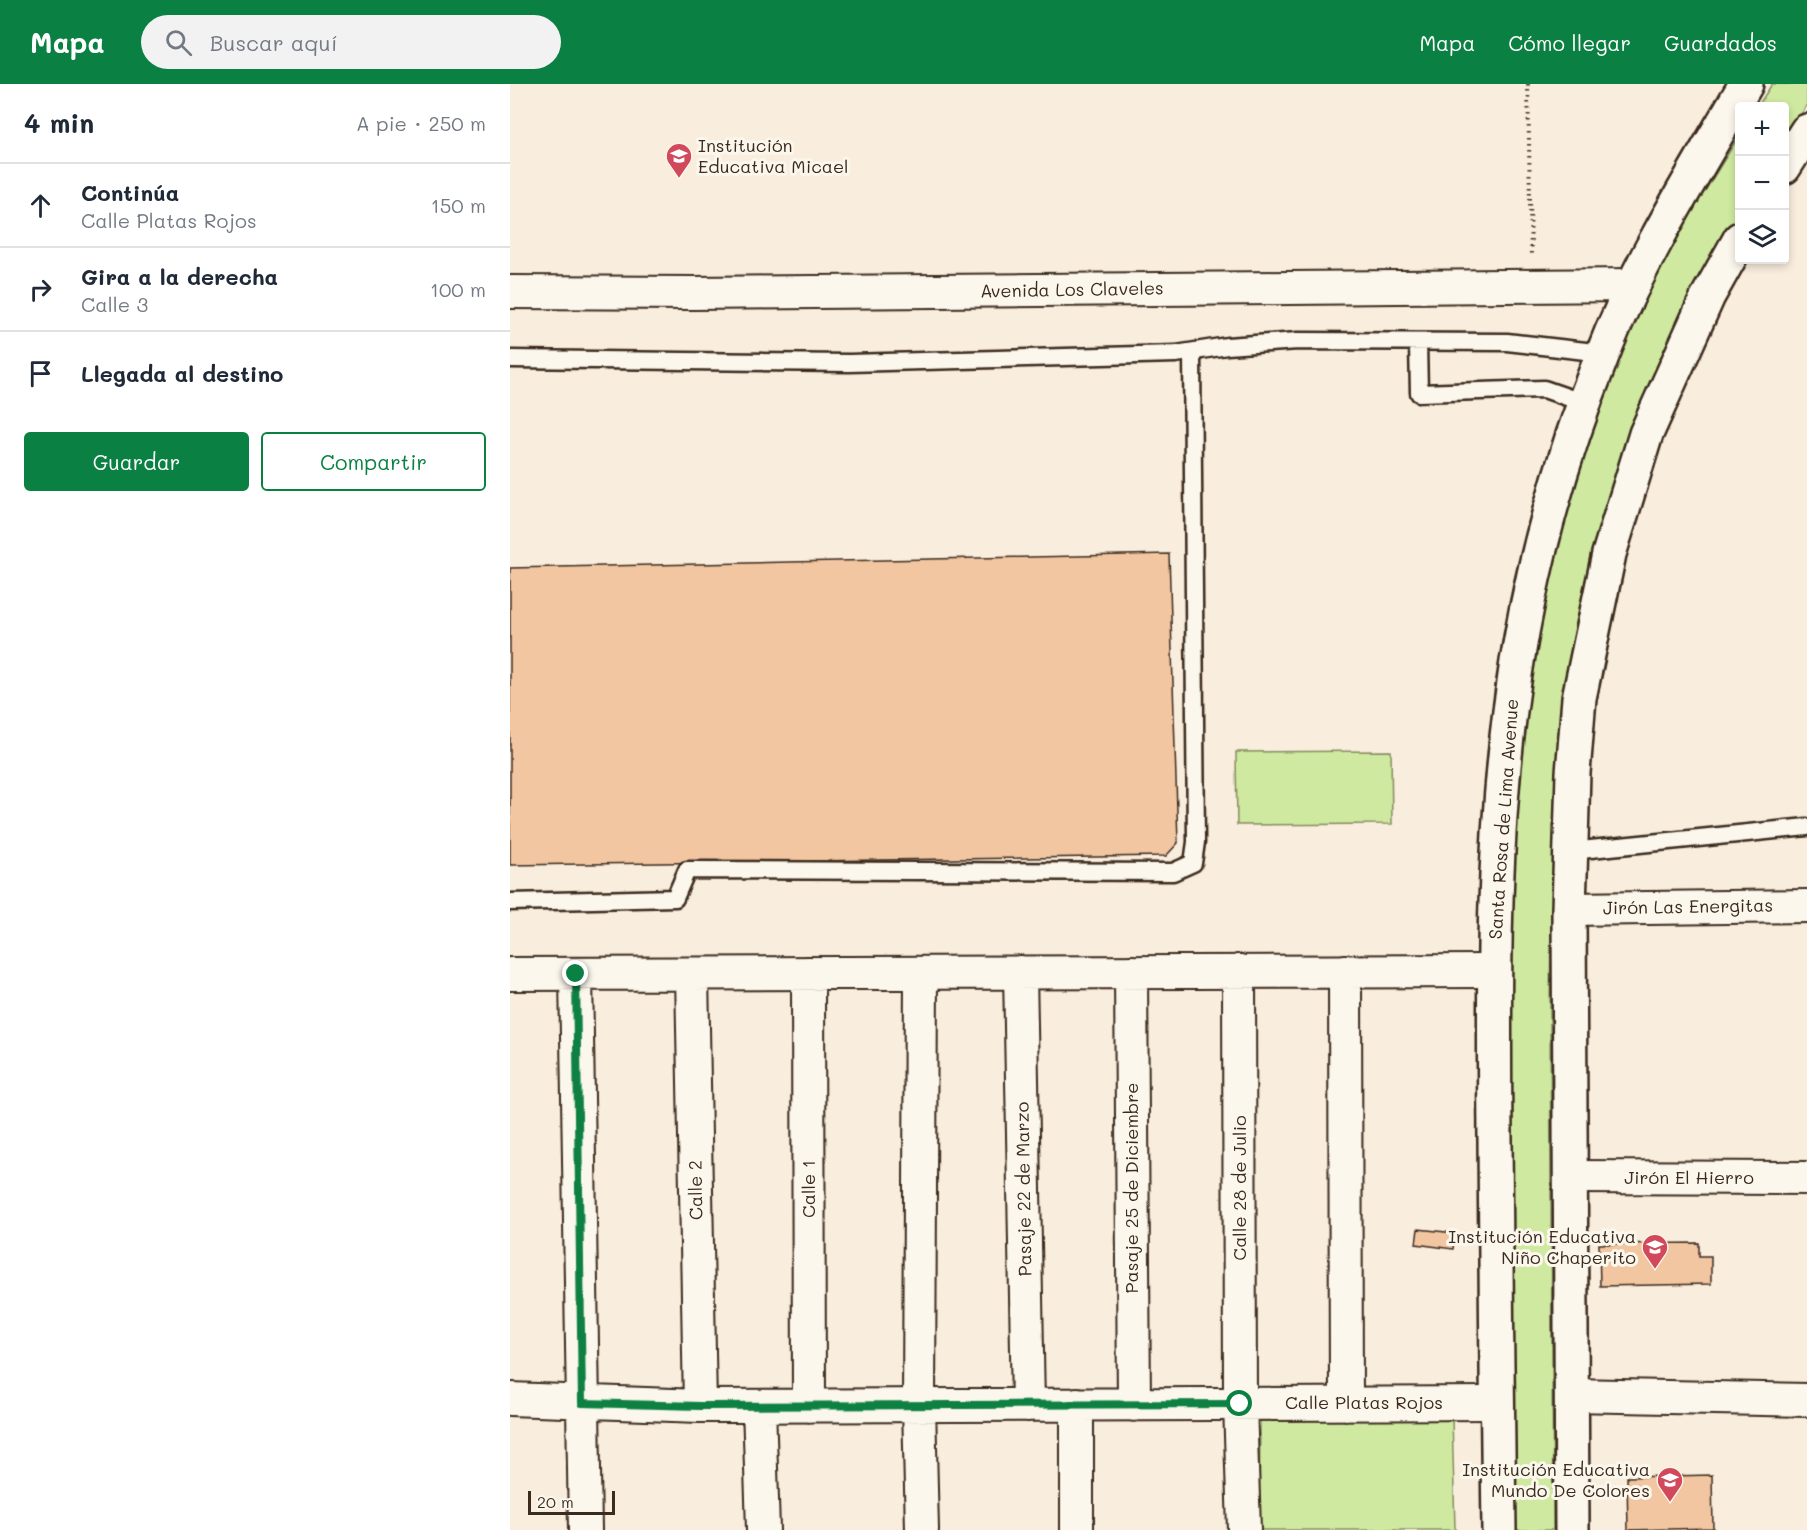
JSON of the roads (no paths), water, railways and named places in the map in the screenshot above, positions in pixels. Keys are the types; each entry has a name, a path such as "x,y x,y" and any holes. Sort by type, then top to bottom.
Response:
{"main road":[{"name":"Santa Rosa de Lima Avenue","path":"1499,1530 1494,971 1503,774 1519,648 1533,577 1584,403 1603,353 1659,237 1746,84"},
{"path":"1789,160 1807,131"},
{"path":"1572,1530 1569,909 1573,773 1580,698 1609,554 1646,434 1708,296 1735,248"}],"street":[{"name":"Avenida Los Claveles","path":"510,292 693,293 1634,285"},
{"name":"Jirón Las Energitas","path":"1569,909 1807,906"},
{"path":"1345,971 1346,1404"},
{"path":"510,974 1494,971"},
{"name":"Pasaje 22 de Marzo","path":"1020,972 1028,1405"},
{"name":"Pasaje 25 de Diciembre","path":"1131,972 1134,1404"},
{"name":"Calle 28 de Julio","path":"1239,972 1240,1404 1244,1530"},
{"name":"Calle 1","path":"808,973 809,1406"},
{"path":"921,973 919,1405 922,1530"},
{"path":"576,974 585,1530"},
{"name":"Calle 2","path":"692,974 700,1406"},
{"name":"Jirón El Hierro","path":"1572,1177 1807,1178"},
{"path":"1572,1395 1807,1400"},
{"name":"Calle Platas Rojos","path":"510,1399 700,1406 1497,1403"},
{"path":"1077,1404 1077,1530"},
{"path":"759,1406 763,1530"}],"lane":[{"path":"510,359 849,363 1176,354 1227,346 1298,341 1507,342 1603,353"},
{"path":"1418,343 1419,393 1544,389 1584,403"},
{"path":"510,902 675,898 687,870 1173,872 1192,863 1196,842 1192,352"},
{"path":"1571,851 1807,827"}],"place":[{"name":"Institución Educativa Micael","path":"679,179"},
{"name":"Institución Educativa Niño Chaperito","path":"1655,1270"},
{"name":"Institución Educativa Mundo De Colores","path":"1670,1503"}]}
